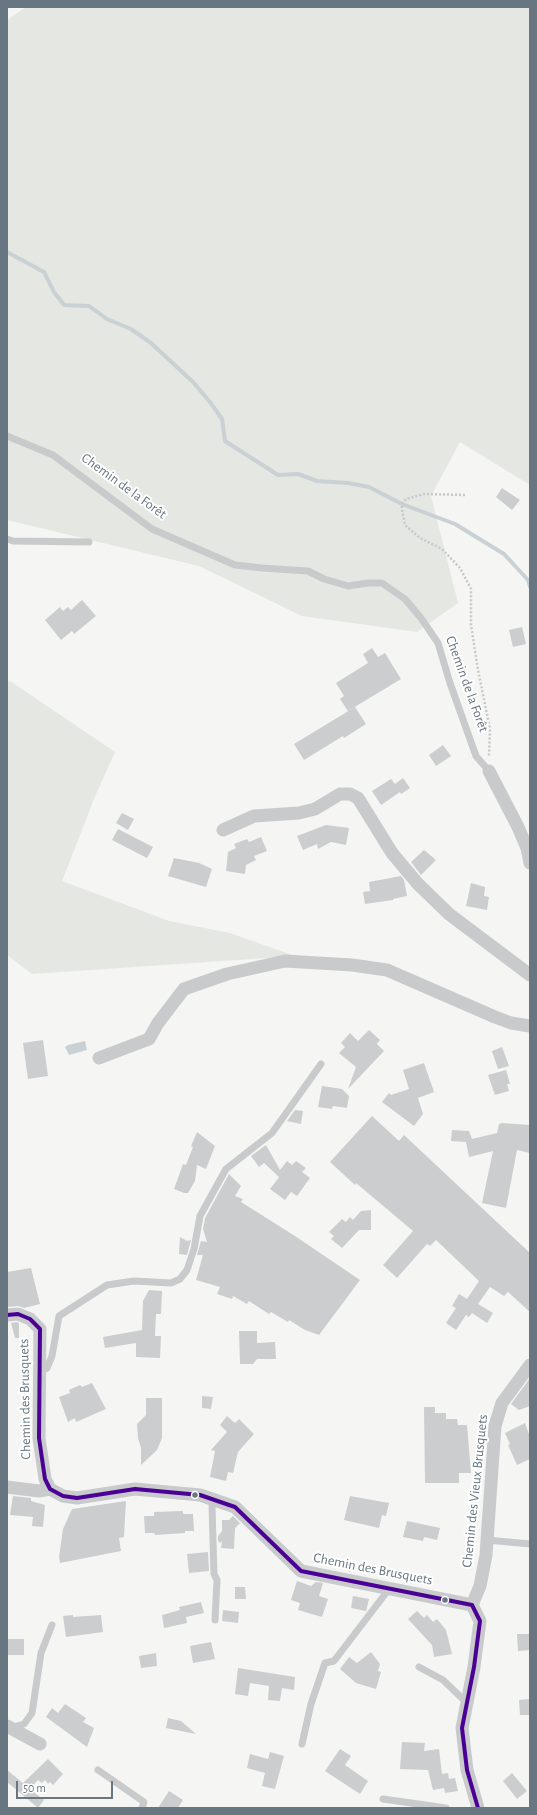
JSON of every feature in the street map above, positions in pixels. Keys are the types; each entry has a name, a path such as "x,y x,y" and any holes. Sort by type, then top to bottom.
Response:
{"street":[{"name":"Chemin de la Forêt","path":"489,770 521,834 527,848 530,863"},
{"path":"223,830 254,816 299,813 315,809 340,794 350,794 358,798 392,852 418,884 449,914 530,975"},
{"path":"99,1058 149,1039 158,1023 184,989 227,974 285,961 352,964 387,970 495,1017 511,1023 530,1026"},
{"name":"Chemin des Brusquets","path":"7,1315 18,1314 30,1319 40,1329 39,1438 44,1479 50,1489 63,1496 77,1498 135,1489 200,1495 235,1507 301,1571 472,1605"},
{"name":"Chemin des Vieux Brusquets","path":"472,1605 480,1586 486,1555 495,1426 502,1403 530,1364"},
{"path":"7,1487 39,1491 50,1489"},
{"path":"472,1605 480,1621 474,1667 462,1728 467,1770 478,1808"},
{"path":"9,1727 40,1744"}],"lane":[{"name":"Chemin de la Forêt","path":"7,436 53,455 152,529 235,564 262,568 308,571 324,579 348,586 368,583 382,583 405,599 438,643 450,683 476,756 489,770"},
{"path":"7,539 14,541 88,542"},
{"path":"39,1373 47,1368 52,1356 59,1316 107,1285 134,1281 170,1283 180,1279 187,1270 194,1249 200,1216 226,1169 272,1133 321,1064"},
{"path":"215,1500 212,1506 214,1574 217,1580 216,1620"},
{"path":"487,1540 530,1544"},
{"path":"302,1744 311,1704 325,1663 334,1661 389,1588"},
{"path":"9,1727 24,1724 32,1713 41,1653 52,1625"},
{"path":"419,1667 444,1680 467,1703"},
{"path":"98,1770 144,1802 142,1808"},
{"path":"383,1799 446,1808"}],"path":[{"name":"Chemin de la Forêt","path":"465,495 424,494 406,499 402,504 402,510 405,525 420,538 442,549 460,568 471,589 471,625 478,670 490,729 489,770"}],"shaded area":[{"path":"26,7 530,7 530,485 460,442 431,496 458,603 417,632 302,616 199,566 7,520 7,20"},
{"path":"10,681 115,752 96,794 62,881 169,921 230,933 295,956 32,974 7,955 7,682"},
{"path":"85,1041 87,1050 69,1055 65,1047"}],"building":[{"path":"502,488 520,500 512,510 496,497"},
{"path":"82,600 96,616 74,634 72,631 61,640 45,620 60,607 63,611 68,607 71,610"},
{"path":"522,627 526,644 513,647 509,630"},
{"path":"372,648 378,657 385,653 401,679 348,711 340,699 344,696 336,683 368,663 363,654"},
{"path":"355,707 366,724 304,760 294,744"},
{"path":"443,745 451,756 436,766 429,755"},
{"path":"403,778 410,788 401,794 400,792 381,805 372,791 391,779 395,784"},
{"path":"122,813 134,819 128,830 116,823"},
{"path":"326,825 349,828 346,845 331,842 318,849 317,844 303,850 297,836"},
{"path":"118,829 153,847 147,858 112,840"},
{"path":"261,837 267,851 254,856 256,860 246,865 245,874 226,871 228,852 236,848 234,844 247,839 249,842"},
{"path":"424,850 436,860 421,875 411,862"},
{"path":"174,858 199,863 212,869 206,887 168,876"},
{"path":"401,876 404,880 407,896 393,900 365,904 363,892 370,891 369,882"},
{"path":"471,883 485,887 484,896 489,897 487,910 466,906"},
{"path":"369,1030 380,1040 377,1044 384,1051 348,1089 356,1067 339,1053 345,1047 341,1043 350,1033 358,1041"},
{"path":"43,1040 48,1076 28,1079 23,1043"},
{"path":"502,1047 509,1066 498,1069 492,1051"},
{"path":"424,1063 434,1092 418,1098 423,1114 414,1126 382,1102 389,1093 391,1095 409,1089 403,1070"},
{"path":"506,1070 510,1084 507,1084 509,1091 495,1095 488,1075"},
{"path":"322,1086 342,1089 349,1096 347,1108 333,1106 332,1109 318,1107"},
{"path":"295,1110 303,1111 301,1124 287,1121"},
{"path":"372,1116 399,1141 404,1135 530,1253 530,1312 508,1292 504,1296 490,1287 478,1304 493,1313 487,1323 472,1313 469,1317 466,1315 456,1330 446,1323 456,1308 452,1306 459,1294 467,1299 479,1281 436,1240 430,1246 427,1244 397,1278 383,1265 413,1231 356,1183 355,1185 330,1162"},
{"path":"499,1124 530,1125 530,1153 517,1150 506,1208 482,1203 493,1151 469,1157 466,1142 451,1141 452,1130 469,1131 472,1139 497,1133"},
{"path":"197,1132 215,1146 206,1169 197,1165 195,1181 188,1193 184,1193 174,1189 183,1164 186,1165 193,1147 191,1146"},
{"path":"266,1145 280,1170 287,1161 292,1165 296,1161 306,1168 302,1172 310,1178 297,1196 291,1192 285,1200 270,1189 279,1177 264,1163 259,1167 251,1156"},
{"path":"229,1174 241,1186 235,1196 243,1199 241,1202 360,1280 319,1335 305,1330 289,1320 288,1322 271,1312 269,1314 249,1301 247,1304 233,1296 232,1299 217,1294 220,1287 196,1280 203,1255 197,1255 201,1241 207,1242 203,1229 205,1218"},
{"path":"371,1210 371,1230 359,1230 342,1248 331,1239 334,1236 329,1232 342,1219 346,1222 350,1217 353,1220 361,1211"},
{"path":"180,1237 187,1241 191,1240 187,1255 179,1254"},
{"path":"31,1268 40,1304 24,1308 18,1306 7,1307 7,1272"},
{"path":"149,1290 162,1291 161,1314 156,1314 155,1336 161,1336 160,1358 136,1357 136,1343 105,1348 103,1337 142,1330 143,1301"},
{"path":"11,1323 19,1323 19,1338 15,1338"},
{"path":"239,1331 257,1331 257,1343 275,1342 276,1359 257,1359 253,1364 240,1364"},
{"path":"530,1378 530,1406 519,1410 511,1404"},
{"path":"92,1383 106,1409 76,1422 75,1418 68,1422 59,1397 70,1393 69,1390 80,1385 82,1387"},
{"path":"202,1396 213,1397 211,1409 202,1408"},
{"path":"146,1398 162,1398 162,1438 157,1450 141,1465 141,1448 138,1438 137,1424 146,1415"},
{"path":"424,1407 435,1407 435,1413 446,1413 446,1419 457,1419 458,1425 467,1425 471,1473 459,1473 459,1483 425,1483"},
{"path":"227,1416 235,1423 239,1419 254,1434 238,1452 233,1473 228,1472 226,1481 210,1477 215,1451 211,1450 227,1432 220,1425"},
{"path":"525,1423 530,1437 530,1459 517,1465 508,1445 510,1444 505,1433"},
{"path":"13,1496 31,1498 31,1501 45,1505 43,1527 32,1526 33,1517 10,1515"},
{"path":"350,1496 389,1503 386,1516 382,1515 379,1528 344,1520"},
{"path":"126,1501 124,1537 119,1538 121,1551 60,1563 59,1557 63,1529 72,1509"},
{"path":"183,1511 183,1514 193,1514 194,1531 155,1535 154,1533 145,1533 144,1516 154,1516 154,1512"},
{"path":"233,1516 240,1523 235,1528 234,1549 221,1548 222,1541 220,1543 218,1541 218,1536 222,1531 222,1520 229,1520"},
{"path":"407,1521 440,1528 437,1540 424,1537 423,1541 403,1537"},
{"path":"208,1552 209,1571 189,1573 187,1554"},
{"path":"297,1581 311,1586 316,1582 323,1583 319,1596 328,1599 322,1617 298,1610 300,1603 291,1600"},
{"path":"235,1587 245,1587 246,1599 235,1599"},
{"path":"353,1596 369,1599 366,1611 351,1608"},
{"path":"201,1602 204,1613 186,1617 187,1623 164,1628 162,1615 180,1610 179,1607"},
{"path":"223,1610 239,1612 238,1623 222,1621"},
{"path":"417,1611 424,1618 427,1615 433,1622 437,1619 446,1630 452,1654 434,1657 432,1645 408,1619"},
{"path":"73,1615 73,1617 101,1615 103,1632 66,1637 63,1616"},
{"path":"517,1634 530,1634 530,1650 518,1651"},
{"path":"7,1639 24,1639 24,1655 7,1655"},
{"path":"211,1642 215,1659 193,1663 190,1646"},
{"path":"371,1652 380,1664 378,1671 381,1672 376,1689 356,1683 340,1669 349,1657 357,1663"},
{"path":"156,1653 157,1666 141,1668 139,1656"},
{"path":"238,1668 295,1677 294,1690 282,1688 280,1701 268,1700 269,1686 250,1683 248,1696 235,1694"},
{"path":"530,1699 530,1715 520,1715 519,1700"},
{"path":"65,1704 86,1718 83,1722 94,1728 87,1747 46,1717 52,1708 58,1713"},
{"path":"168,1718 181,1721 196,1734 166,1728"},
{"path":"402,1742 425,1743 424,1751 439,1749 442,1774 448,1773 449,1779 455,1778 458,1791 445,1793 444,1788 433,1790 428,1770 400,1769"},
{"path":"340,1749 351,1756 345,1765 368,1781 360,1794 325,1771"},
{"path":"270,1752 284,1756 275,1789 262,1786 265,1773 247,1768 250,1754 268,1759"},
{"path":"48,1759 63,1774 53,1785 50,1782 48,1784 45,1780 42,1783 38,1780 30,1789 44,1800 38,1808 7,1782 7,1770 23,1783"},
{"path":"512,1773 527,1791 517,1799 503,1781"},
{"path":"169,1791 183,1800 178,1808 158,1808"}],"waterway":[{"path":"7,252 44,272 54,292 64,305 89,306 107,319 131,329 151,343 193,382 210,402 222,419 225,441 278,475 298,474 317,481 348,483 369,487 402,504 455,524 504,554 528,580 530,587"}],"transit line":[{"path":"7,1315 18,1314 30,1319 40,1329 39,1438 45,1479 50,1489 63,1496 77,1498 135,1489 200,1495 235,1507 301,1571 472,1605 480,1621 474,1667 462,1728 467,1770 478,1808"}]}
